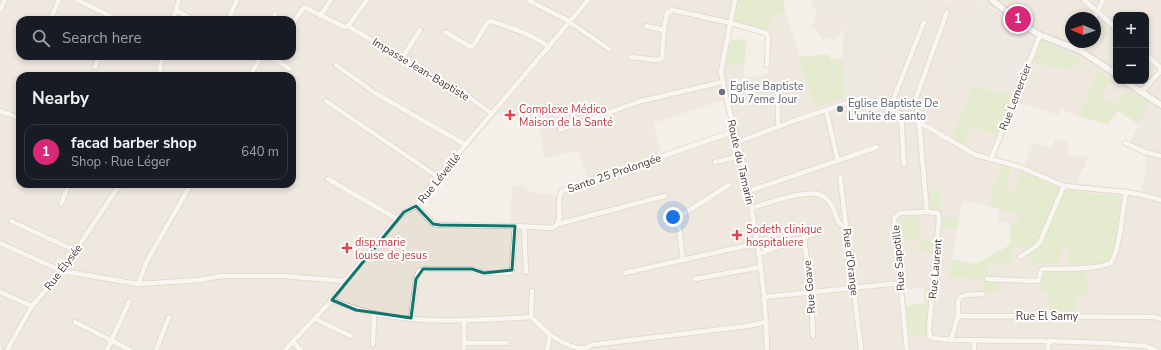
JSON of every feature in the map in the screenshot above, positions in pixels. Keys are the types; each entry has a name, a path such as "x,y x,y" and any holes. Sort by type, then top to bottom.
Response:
{"street":[{"path":"0,10 4,0"},
{"path":"52,16 59,0"},
{"path":"77,0 110,16"},
{"path":"175,16 179,0"},
{"path":"230,16 237,0"},
{"path":"320,16 331,0"},
{"path":"348,26 366,1 360,0"},
{"path":"528,0 569,23 609,49"},
{"name":"Rue Léveillé","path":"286,350 332,300 345,281 397,219 404,212 416,206 438,177 588,0"},
{"name":"Route du Tamarin","path":"735,0 721,71 722,82 749,191 758,243 765,297 767,350"},
{"path":"992,0 1025,26 1081,51 1113,72"},
{"path":"1084,0 1097,12 1103,0"},
{"name":"Impasse Jean-Baptiste","path":"296,18 304,7 342,27 348,26 462,92 492,114"},
{"path":"631,57 656,60 661,59 667,13 672,10 731,23 766,33 768,37 767,65"},
{"path":"177,11 188,16"},
{"path":"909,117 947,12"},
{"path":"1101,15 1113,25"},
{"path":"445,32 473,46 488,22 491,21 537,38 549,46"},
{"path":"889,110 924,22"},
{"path":"646,26 664,30"},
{"path":"402,58 420,30"},
{"name":"Rue Lemercier","path":"991,159 1040,34"},
{"path":"1149,57 1161,68"},
{"path":"95,67 98,60"},
{"path":"160,72 161,60"},
{"path":"252,72 259,60"},
{"path":"276,60 290,69"},
{"path":"336,65 375,93 466,144"},
{"path":"1141,92 1161,71"},
{"path":"560,130 641,102 722,82"},
{"path":"1129,84 1161,104"},
{"path":"778,92 778,127"},
{"path":"738,142 859,99 869,100 919,122 976,155 1020,167 1064,186 1126,192 1161,200"},
{"path":"326,101 438,177"},
{"path":"826,110 838,161"},
{"path":"0,111 16,116"},
{"path":"901,114 904,165"},
{"path":"919,122 927,212"},
{"name":"Santo 25 Prolongée","path":"558,224 560,219 558,201 562,191 735,131"},
{"path":"1125,142 1145,152 1161,156"},
{"path":"749,191 877,147"},
{"path":"715,162 741,156"},
{"name":"Rue d'Orange","path":"840,176 861,349"},
{"path":"328,179 397,219"},
{"path":"683,260 678,220 680,216 729,185"},
{"path":"1020,257 1035,248 1040,242 1064,186"},
{"path":"61,204 67,188"},
{"name":"Rue Élysée","path":"7,350 32,306 62,271 117,188"},
{"path":"138,284 147,261 189,188"},
{"path":"987,278 1037,281 1041,270 1043,269 1069,269 1104,266 1110,263 1114,258 1119,238 1126,192"},
{"path":"752,208 809,193 822,195 829,202 839,223 846,227"},
{"path":"416,206 433,224 553,228 558,224 665,196"},
{"name":"Rue Sapotille","path":"907,350 894,224 895,217 900,214 927,212"},
{"name":"Rue Laurent","path":"927,212 936,212 938,213 939,218 929,330 930,337 951,340"},
{"path":"11,221 76,251"},
{"path":"411,318 416,279 419,271 423,269 472,269 484,273 510,273 512,270 515,226"},
{"path":"524,227 526,272"},
{"path":"759,254 819,232"},
{"name":"Rue Goave","path":"804,238 813,336"},
{"path":"0,243 62,271 138,284 200,280 221,276 282,276 345,281"},
{"path":"625,273 758,243"},
{"path":"695,279 761,267"},
{"path":"765,297 900,283"},
{"path":"532,291 532,317 550,335 566,345 580,349 591,345 747,326 767,322"},
{"path":"0,292 32,306"},
{"path":"983,294 965,295 960,297 958,301 958,316 951,340 1049,341 1145,346 1156,350"},
{"path":"332,300 356,310 411,318 464,320 532,317"},
{"path":"107,350 129,302"},
{"path":"373,344 374,313"},
{"name":"Rue El Samy","path":"958,316 1154,317 1161,319"},
{"path":"156,350 169,317"},
{"path":"315,319 351,336"},
{"path":"464,320 464,350"},
{"path":"75,322 130,350"},
{"path":"547,350 550,335"},
{"path":"974,340 974,350"},
{"path":"1048,350 1049,341"},
{"path":"293,342 300,350"},
{"path":"464,343 507,343"}],"highlighted area":[{"path":"416,206 433,224 440,225 515,226 512,270 484,273 472,269 423,269 416,279 411,318 356,310 332,300 404,212"}],"shaded area":[{"path":"0,0 737,0 725,66 744,64 744,77 768,75 769,17 785,12 816,107 845,98 873,93 880,51 908,56 930,0 944,0 951,2 952,0 978,0 945,91 968,101 951,138 971,127 995,135 1037,35 980,0 1161,0 1161,112 1150,103 1114,106 1100,95 1099,70 1079,116 1061,109 1059,115 1018,103 996,156 1024,166 1034,142 1051,149 1056,138 1069,143 1067,154 1088,157 1077,183 1141,191 1145,174 1147,151 1161,122 1161,350 1,350","holes":["1080,59 1071,71 1033,63","723,100 732,129 661,153 653,123","496,115 539,123 545,158 578,151 587,177 577,184 560,189 557,195 530,192 524,186 513,185 509,224 439,221 418,205","1011,169 1006,190 1015,193 1020,173 1057,187 1088,193 1123,197 1069,264 1069,247 1063,247 1059,264 1039,265 1029,265 1029,247 1012,249 989,265 988,274 999,292 982,293 983,280 948,278 957,231 941,228 942,216 959,219 963,200 989,206 994,184 997,184","932,287 925,303 909,336 904,290","1049,293 1087,295 1076,295 1049,311"]},
{"path":"813,0 930,0 907,56 881,51 873,93 845,98 842,59 843,35 847,19 811,8"},
{"path":"978,0 1037,35 1015,95 971,86 968,101 944,91"},
{"path":"817,10 847,19 845,28 842,30 839,38 832,42 832,39 825,38 826,43 823,43 820,35 812,27"},
{"path":"1150,103 1161,112 1161,122 1147,151 1130,143"},
{"path":"999,208 1021,215 1017,222 1013,224 998,221"}],"green space":[{"path":"737,0 783,0 785,12 770,17 769,30 734,24"},
{"path":"747,39 744,64 725,66 731,40"},
{"path":"1041,39 1081,59 1071,71 1033,63"},
{"path":"829,54 830,59 842,59 845,98 815,108 799,57"},
{"path":"1099,70 1111,80 1101,95 1114,106 1129,90 1150,103 1138,124 1118,111 1107,125 1079,116"},
{"path":"971,86 1015,95 998,134 995,135 971,127 964,146 951,138 968,101"},
{"path":"1002,165 1011,169 1006,189 1015,192 1020,172 1057,187 1088,193 1123,197 1116,244 1110,261 1091,265 1069,264 1069,247 1063,247 1059,264 1029,265 1028,247 1012,249 1013,265 989,265 988,274 1001,275 999,292 982,293 983,280 948,278 952,259 975,264 1010,245 1011,223 1013,224 1017,222 1020,215 989,206 994,184 997,184"},
{"path":"929,190 939,191 942,211 930,212"},
{"path":"918,216 919,239 899,241 897,219"},
{"path":"942,216 959,219 957,231 941,228"},
{"path":"920,241 935,242 934,252 920,251"},
{"path":"1086,269 1087,295 1076,295 1076,311 1049,311 1049,293 1041,293 1042,270"},
{"path":"932,287 932,304 925,304 928,334 909,336 906,306 925,303 924,288"}],"place":[{"name":"facad barber shop","path":"1018,19"},
{"name":"Eglise Baptiste Du 7eme Jour","path":"722,92"},
{"name":"Eglise Baptiste De L'unite de santo","path":"840,109"},
{"name":"Complexe Médico Maison de la Santé","path":"510,115"},
{"name":"Sodeth clinique hospitaliere","path":"737,235"},
{"name":"disp.marie louise de jesus","path":"347,248"}]}
